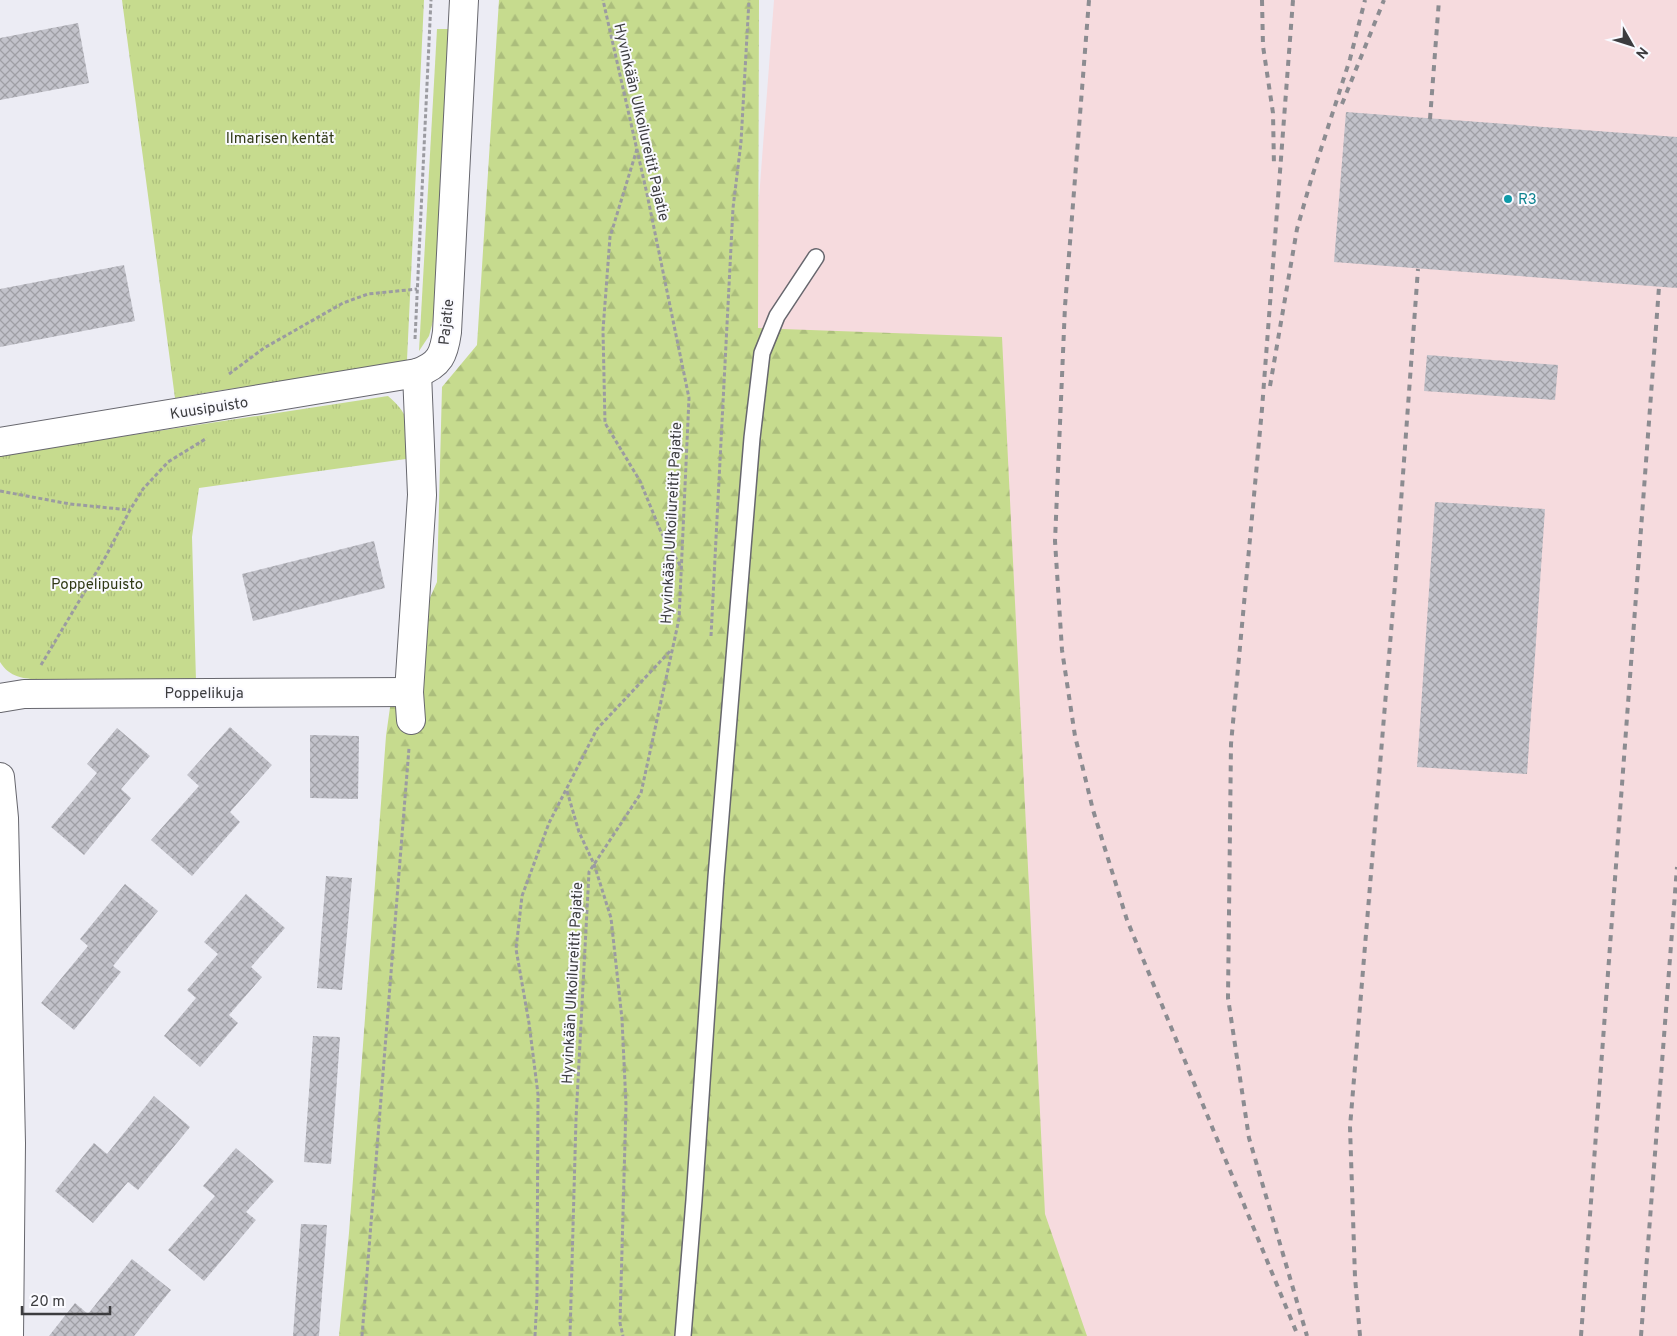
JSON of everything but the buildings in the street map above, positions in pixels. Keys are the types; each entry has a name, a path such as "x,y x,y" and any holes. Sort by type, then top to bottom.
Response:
{"street":[{"name":"Pajatie","path":"417,373 435,364 442,352 446,339 464,0"},
{"name":"Kuusipuisto","path":"0,442 417,373"},
{"path":"411,720 409,692 422,495 417,373"},
{"name":"Poppelikuja","path":"12,696 409,692"},
{"path":"0,777 4,818 11,1143 9,1336"}],"lane":[{"path":"683,1336 717,858 751,447 762,353 777,316 816,257"}],"path":[{"path":"417,373 414,356 431,0"},
{"name":"Hyvinkään Ulkoilureitit Pajatie","path":"570,1336 576,1119 589,872 641,793 673,649 679,619 689,398 637,148 603,0"},
{"path":"711,636 733,208 741,142 749,0"},
{"path":"637,148 610,237 604,330 605,423 640,481 661,532 682,567"},
{"path":"228,375 264,348 343,302 368,294 417,289"},
{"path":"12,696 106,556 143,489 168,462 210,436"},
{"path":"0,491 70,504 130,510"},
{"path":"534,1336 537,1298 538,1094 529,1023 516,949 522,896 549,823 597,729 673,649"},
{"path":"362,1336 411,720"},
{"path":"567,790 579,832 594,864 611,918 622,1019 626,1105 620,1323 622,1336"}],"shaded area":[{"path":"774,0 1677,0 1677,1336 673,1336"}],"green space":[{"name":"Ilmarisen kentät","path":"122,0 424,0 407,360 393,365 175,398"},
{"path":"499,0 759,0 758,328 1002,337 1045,1214 1087,1336 339,1336 349,1233 386,736 394,679 437,582 442,387 477,345"},
{"path":"437,29 448,29 435,314 429,336 419,351"},
{"name":"Poppelipuisto","path":"388,396 401,410 408,424 413,458 199,488 192,537 196,681 40,680 23,678 13,674 0,662 0,455"}],"railway":[{"path":"1089,0 1065,306 1055,541 1062,650 1075,736 1093,810 1127,920 1298,1336"},
{"path":"1262,0 1263,46 1273,113 1274,167"},
{"path":"1293,0 1262,409 1231,744 1228,998 1249,1138 1307,1336"},
{"path":"1270,386 1297,229 1350,59 1365,0"},
{"path":"1342,104 1384,0"},
{"path":"1430,119 1439,0"},
{"path":"1360,1336 1355,1277 1350,1127 1395,584 1418,269"},
{"path":"1581,1336 1659,287"},
{"path":"1641,1336 1677,867"}],"place":[{"name":"R3","path":"1508,199"}]}
